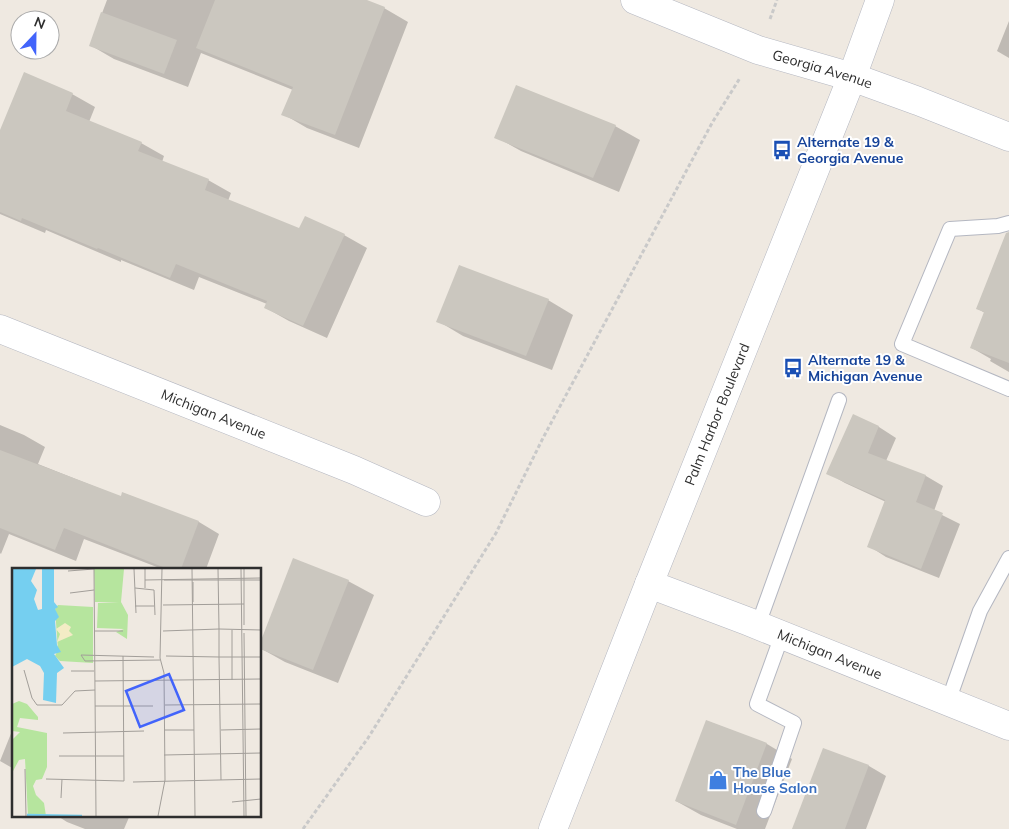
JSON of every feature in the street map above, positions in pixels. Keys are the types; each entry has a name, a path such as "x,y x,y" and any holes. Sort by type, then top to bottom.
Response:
{"street":[{"name":"Georgia Avenue","path":"635,0 758,50 852,77 1009,137"},
{"name":"Palm Harbor Boulevard","path":"553,829 852,77 880,0"},
{"name":"Michigan Avenue","path":"0,329 354,470 426,502"},
{"name":"Michigan Avenue","path":"649,584 770,630 1009,726"}],"lane":[{"path":"1009,223 998,226 950,229 902,344 1009,389"},
{"path":"764,812 794,723 757,704 770,630 839,400"},
{"path":"948,702 980,611 1009,558"}],"path":[{"path":"304,829 368,738 496,533 543,438 707,132 758,50 777,0"}],"building":[{"path":"215,0 367,0 385,7 335,135 281,115 293,87 196,48"},
{"path":"101,12 177,40 164,74 89,46"},
{"path":"24,72 73,93 66,111 142,142 138,151 209,179 205,190 299,228 305,216 345,234 303,326 264,308 267,301 176,264 170,278 22,218 21,221 0,212 0,130"},
{"path":"516,85 616,125 593,178 494,138"},
{"path":"1009,232 1009,363 970,348 984,312 976,309 1006,233"},
{"path":"459,265 549,299 526,356 436,322"},
{"path":"853,414 879,426 868,453 926,475 916,502 943,513 921,569 867,547 885,500 826,474"},
{"path":"0,450 121,496 122,492 199,521 181,568 165,568 64,528 55,550 0,528"},
{"path":"293,558 349,580 313,670 261,649 261,640"},
{"name":"The Blue House Salon","path":"706,720 767,743 736,825 675,801"},
{"path":"823,748 869,765 845,829 792,829"}],"place":[{"name":"Alternate 19 & Georgia Avenue","path":"782,150"},
{"name":"Alternate 19 & Michigan Avenue","path":"793,368"},
{"name":"The Blue House Salon","path":"718,780"}]}
